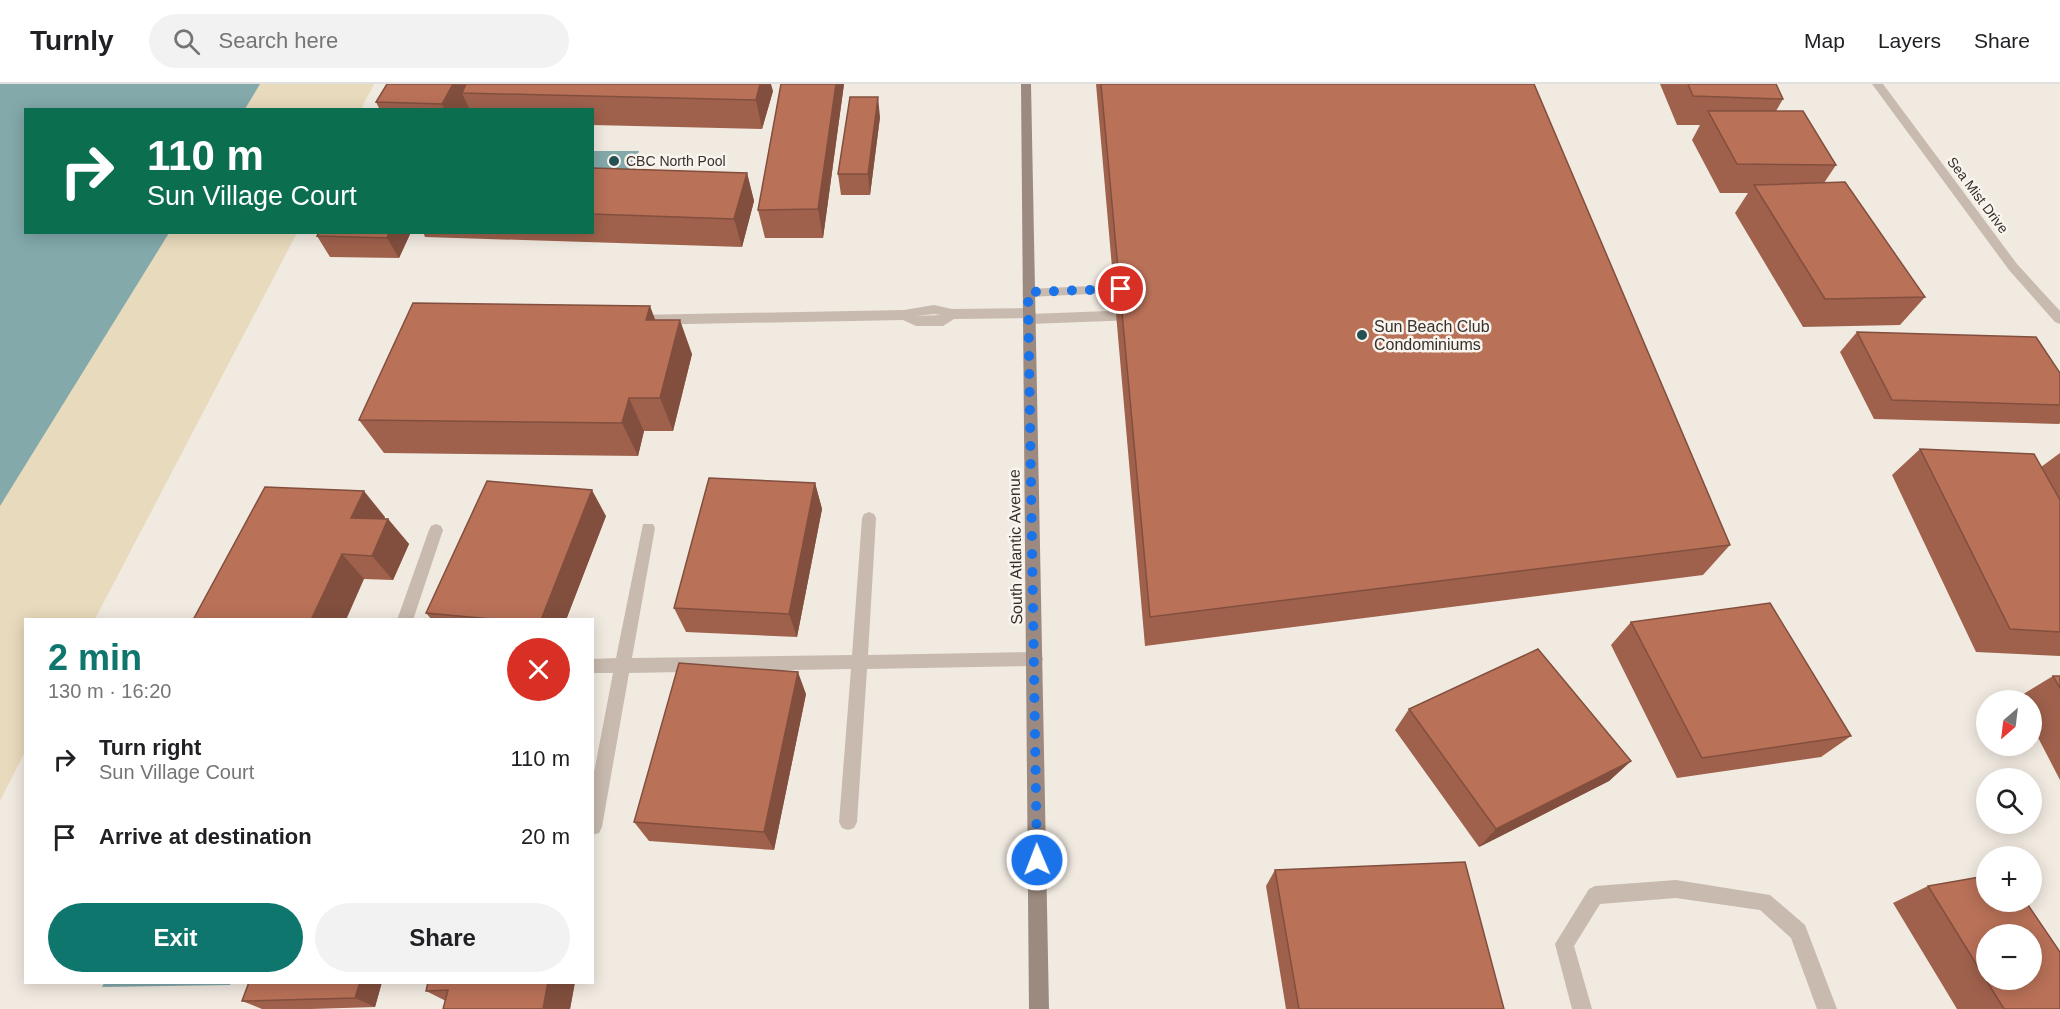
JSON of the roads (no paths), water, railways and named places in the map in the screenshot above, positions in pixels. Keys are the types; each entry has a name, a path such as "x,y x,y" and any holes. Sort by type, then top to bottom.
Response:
{"street":[{"name":"South Atlantic Avenue","path":"1026,84 1039,1009"},
{"name":"Sea Mist Drive","path":"1878,84 2013,267 2060,319"},
{"path":"1028,292 1144,288"},
{"path":"622,320 905,315 916,321 943,321 951,314 1030,316 1148,314"},
{"path":"848,822 869,518"},
{"path":"594,821 648,528"},
{"path":"406,618 436,530"},
{"path":"594,666 1035,659"},
{"path":"1582,1009 1564,944 1595,895 1676,889 1764,901 1798,932 1827,1009"}],"water":[{"path":"0,84 260,84 246,108 24,108 24,234 168,234 0,506"},
{"name":"CBC North Pool","path":"594,151 639,151 633,171 594,171"},
{"path":"103,984 230,984 230,985 102,987"}],"place":[{"name":"CBC North Pool","path":"614,161"},
{"name":"Sun Beach Club Condominiums","path":"1362,335"}]}
